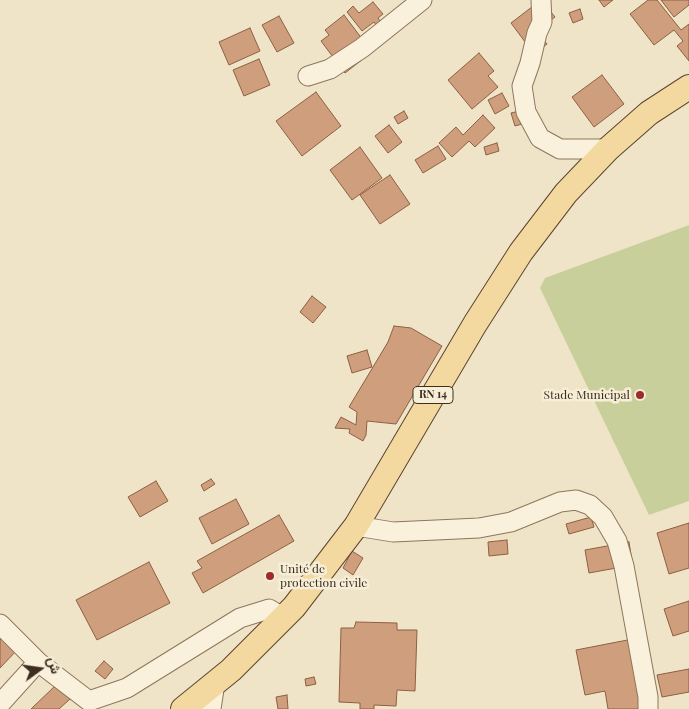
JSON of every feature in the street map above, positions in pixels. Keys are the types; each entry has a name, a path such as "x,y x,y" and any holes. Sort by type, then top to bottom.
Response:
{"main road":[{"name":"RN 14","path":"183,709 215,683 284,618 356,526 475,324 521,252 566,193 608,149 649,113 689,87"}],"street":[{"path":"308,76 330,69 362,48 422,0"},
{"path":"541,0 542,22 522,86 526,112 540,138 560,149 608,149"},
{"path":"356,526 393,532 479,528 511,522 560,502 576,500 590,505 603,517 616,540 624,566 648,697 648,709"},
{"path":"0,624 38,662 89,701 127,688 240,618 269,609 284,618"},
{"path":"0,704 38,662"},
{"path":"211,709 215,683"}],"green space":[{"name":"Stade Municipal","path":"689,225 689,501 649,515 540,288 545,278"}],"building":[{"path":"541,0 555,17 537,31 547,44 534,54 511,23"},
{"path":"599,0 613,0 604,7"},
{"path":"648,0 657,0 681,30 689,24 689,61 677,46 683,41 674,30 654,45 630,14"},
{"path":"661,0 689,0 689,5 674,17"},
{"path":"373,2 383,14 378,18 382,24 378,28 374,22 362,31 347,12 353,6 359,13"},
{"path":"580,9 583,19 573,23 569,13"},
{"path":"344,15 372,52 345,73 321,41 329,35 325,30"},
{"path":"279,16 294,43 277,52 262,25"},
{"path":"250,28 260,51 229,65 219,42"},
{"path":"479,53 494,71 488,76 498,87 472,109 448,80"},
{"path":"259,59 270,85 244,96 233,70"},
{"path":"602,75 624,104 594,127 572,97"},
{"path":"316,92 341,126 302,156 276,121"},
{"path":"502,93 509,106 495,114 488,100"},
{"path":"404,111 408,118 398,124 394,117"},
{"path":"519,111 522,124 515,126 511,113"},
{"path":"483,115 495,128 475,147 469,141 452,157 439,143 456,127 463,135"},
{"path":"389,125 402,142 388,153 375,136"},
{"path":"497,143 499,151 486,155 484,147"},
{"path":"438,146 446,159 423,173 415,160"},
{"path":"360,147 382,178 352,200 330,170"},
{"path":"390,175 410,204 380,224 360,195"},
{"path":"312,296 326,307 313,323 300,312"},
{"path":"394,326 411,328 442,346 396,424 367,421 366,435 363,441 349,433 350,429 335,428 341,417 356,425 357,412 349,407 388,342"},
{"path":"367,350 372,367 352,373 347,356"},
{"path":"211,479 215,484 204,491 201,485"},
{"path":"156,481 168,501 140,517 128,497"},
{"path":"236,499 249,524 212,544 199,518"},
{"path":"279,515 294,541 203,593 192,573 202,568 197,561"},
{"path":"591,517 594,527 569,534 566,524"},
{"path":"689,523 689,568 669,574 657,533"},
{"path":"507,540 508,554 489,556 488,542"},
{"path":"629,542 639,606 622,567 589,573 585,550"},
{"path":"352,551 363,558 353,575 343,568"},
{"path":"149,562 170,603 97,640 76,600"},
{"path":"689,601 689,631 673,636 664,609"},
{"path":"356,622 397,623 397,630 417,630 415,691 397,690 396,706 374,705 374,709 360,709 360,703 339,702 341,628 354,628"},
{"path":"3,636 17,650 0,668 0,640"},
{"path":"643,637 656,709 608,709 605,691 585,695 576,650"},
{"path":"104,661 113,669 105,679 95,671"},
{"path":"689,669 689,692 662,697 657,675"},
{"path":"314,677 316,684 306,686 305,679"},
{"path":"56,685 70,699 59,709 31,709"},
{"path":"287,695 288,709 278,709 276,697"}],"place":[{"name":"Stade Municipal","path":"640,395"},
{"name":"Unité de protection civile","path":"270,576"}]}
